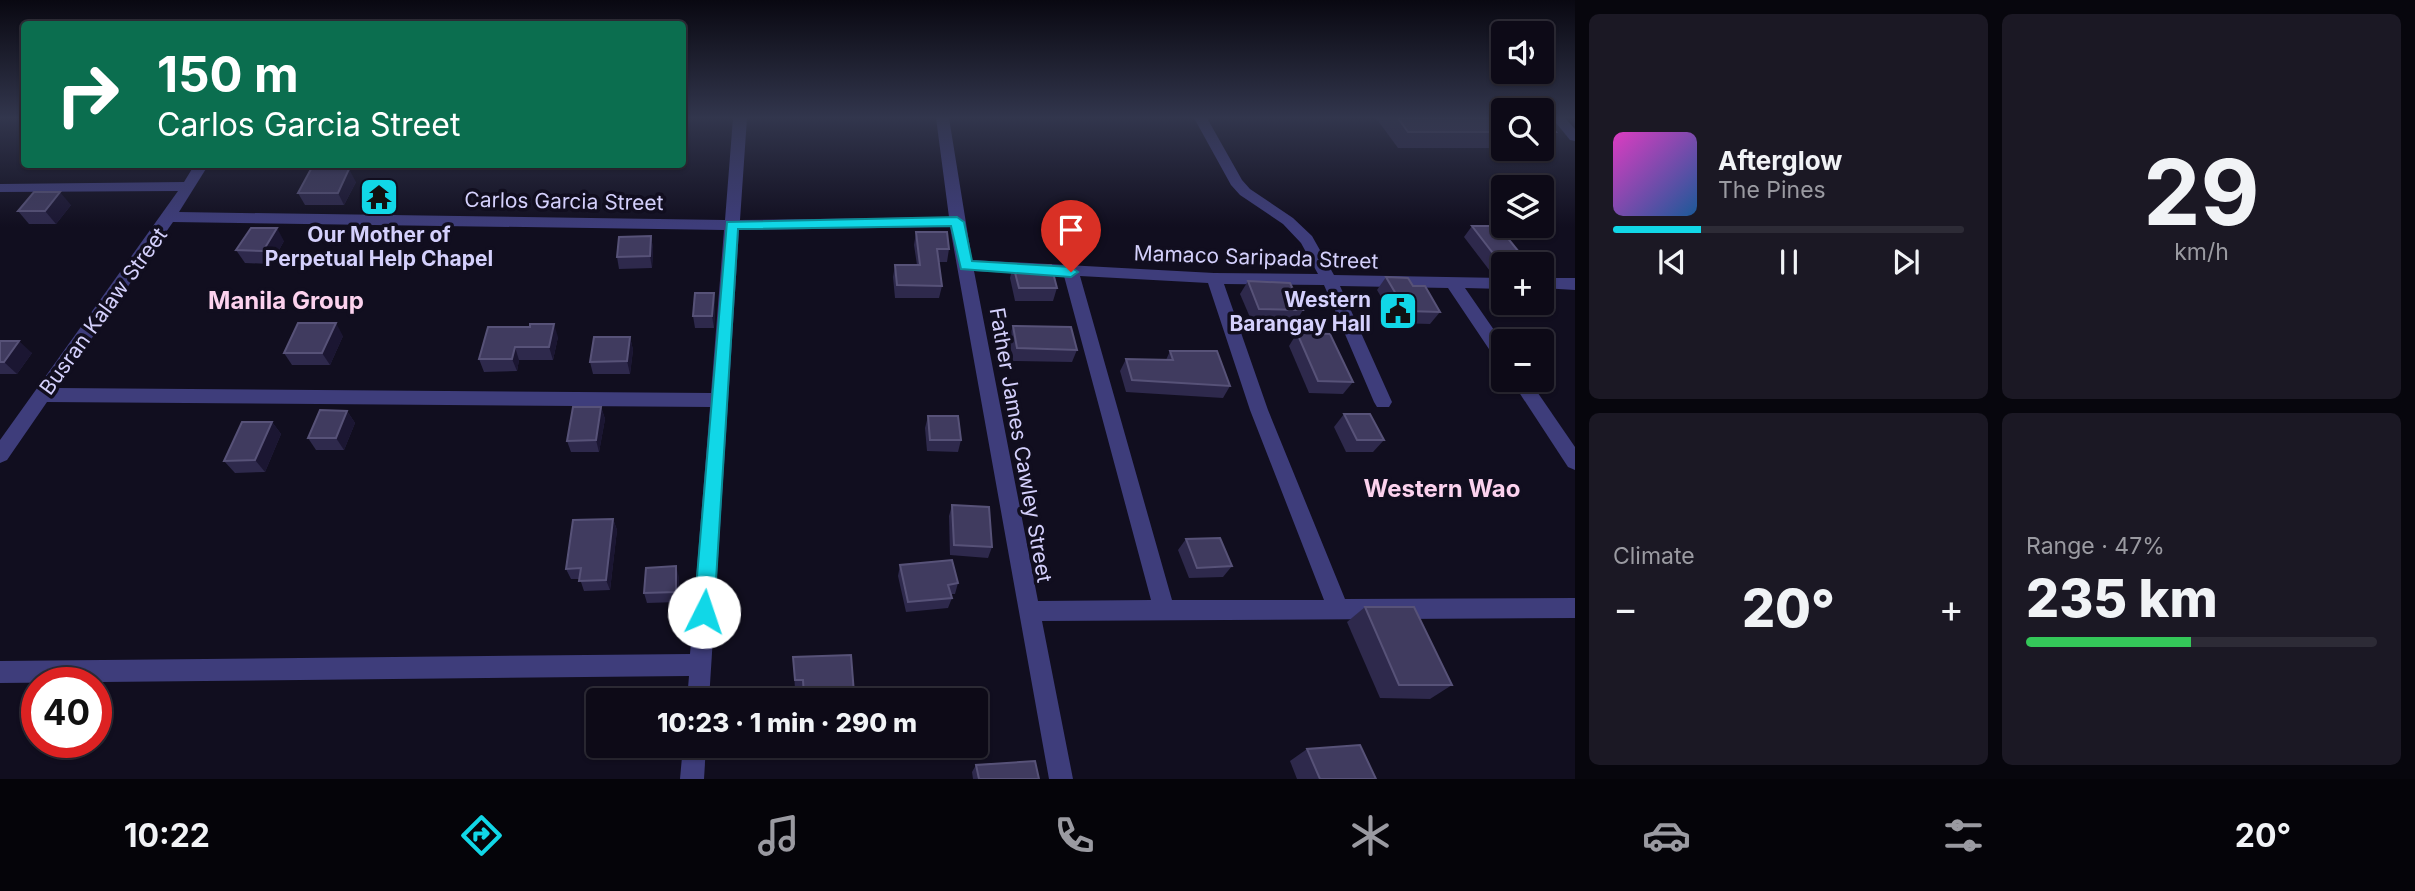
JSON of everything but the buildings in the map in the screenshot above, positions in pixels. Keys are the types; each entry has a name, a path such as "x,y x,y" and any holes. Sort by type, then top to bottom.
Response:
{"street":[{"path":"699,688 737,154"},
{"name":"Father James Cawley Street","path":"947,154 957,222 1061,779"},
{"path":"1220,154 1244,192 1299,229 1330,282 1382,402"},
{"name":"Busran Kalaw Street","path":"0,455 169,217 199,168"},
{"path":"0,188 187,186"},
{"name":"Carlos Garcia Street","path":"169,217 731,225 957,222"},
{"name":"Mamaco Saripada Street","path":"966,265 1330,282 1491,283"},
{"path":"1071,272 1164,610"},
{"path":"1214,278 1259,410 1338,609"},
{"path":"1453,283 1491,338"},
{"path":"1554,283 1575,284"},
{"path":"1528,392 1575,462"},
{"path":"42,395 719,400"},
{"path":"1028,611 1575,608"},
{"path":"0,672 700,665"},
{"path":"692,779 694,758"}],"place":[{"name":"Our Mother of Perpetual Help Chapel","path":"379,197"},
{"name":"Western Barangay Hall","path":"1398,311"}],"district":[{"name":"Manila Group","path":"286,300"},
{"name":"Western Wao","path":"1442,488"}],"route":[{"path":"704,612 731,225 957,222 966,265 1071,272"}]}
